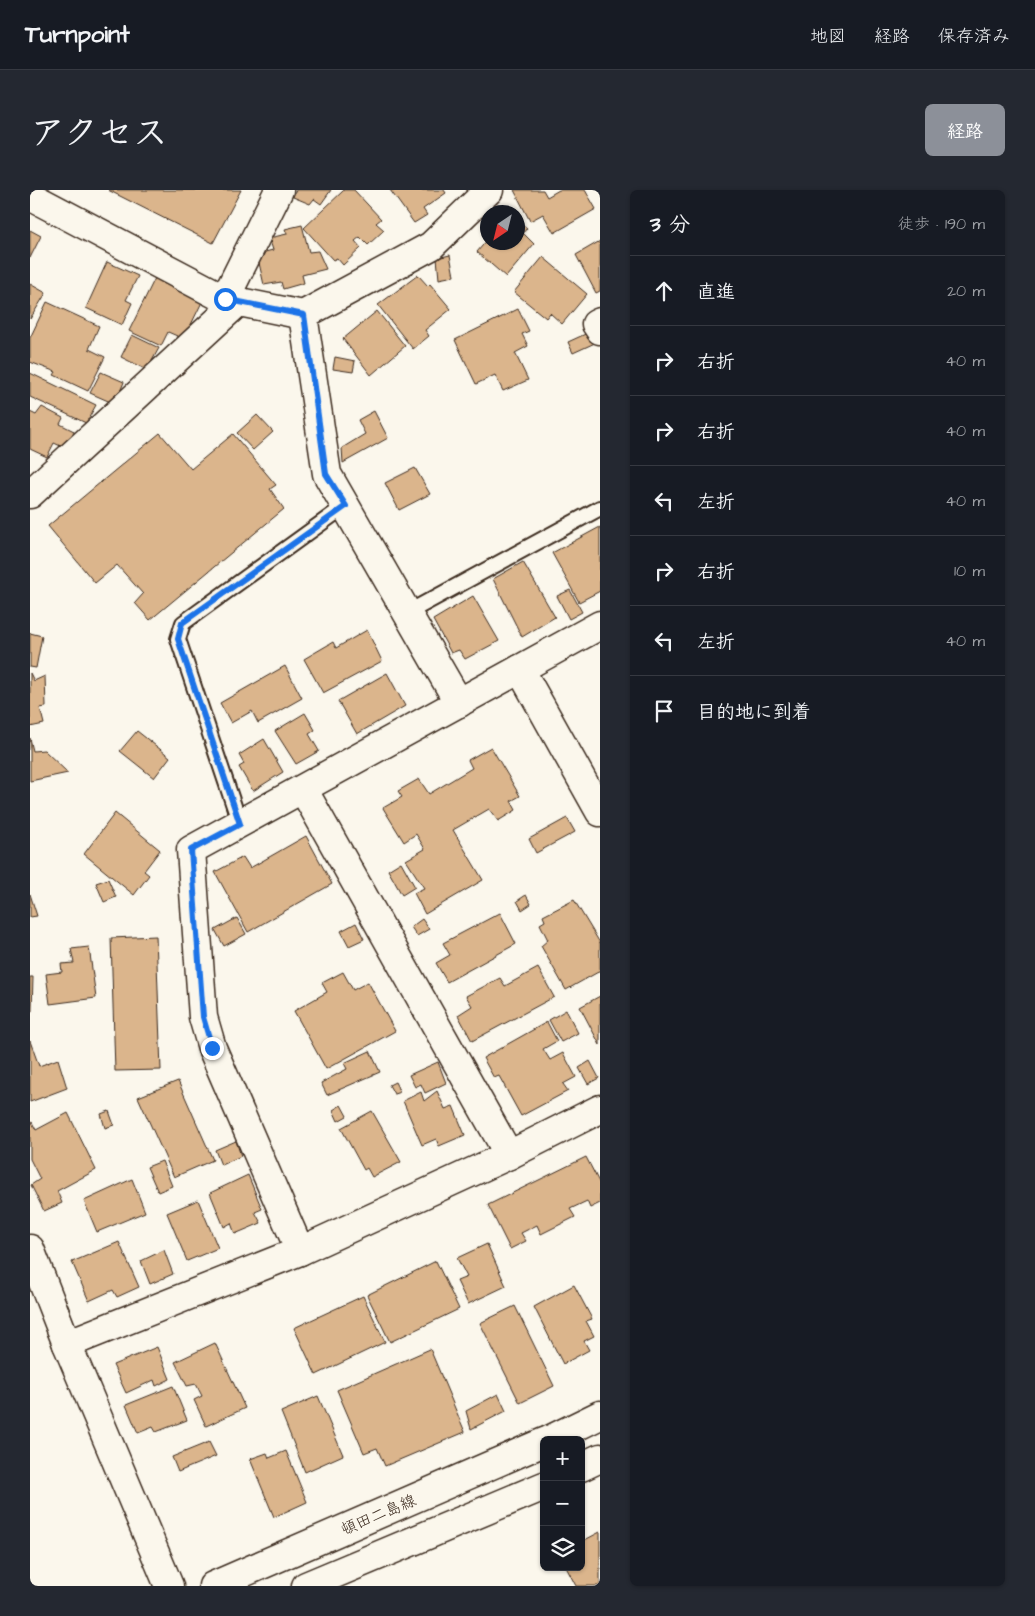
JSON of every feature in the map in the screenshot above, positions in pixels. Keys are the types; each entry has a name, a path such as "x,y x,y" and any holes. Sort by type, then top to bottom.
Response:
{"street":[{"path":"30,494 232,301 279,190"},
{"path":"30,196 232,301 304,315 431,246 489,190"},
{"path":"304,315 326,474 459,703"},
{"path":"600,322 596,324 600,330"},
{"path":"300,1251 212,1048 203,1017 191,850 600,625"},
{"path":"520,669 600,812"},
{"path":"303,789 509,1155"},
{"path":"67,1344 300,1251 509,1155 600,1109"},
{"path":"30,1249 67,1344 169,1586"},
{"path":"558,1436 600,1415"},
{"name":"頓田二島線","path":"213,1586 540,1444"},
{"path":"585,1465 600,1458"},
{"path":"306,1586 540,1488"}],"lane":[{"path":"240,824 178,639 182,623 346,506"},
{"path":"407,613 600,508"}],"building":[{"path":"108,190 241,190 213,243"},
{"path":"296,190 331,190 321,204 314,199 310,204 293,197"},
{"path":"344,190 354,190 381,219 376,223 384,230 368,245 360,237 355,241 361,248 343,265 337,258 333,260 304,228"},
{"path":"390,190 444,190 446,193 423,209 427,215 414,223"},
{"path":"514,190 543,190 547,197 559,190 585,190 596,209 554,233 543,214 530,221 525,211 525,205 522,205"},
{"path":"302,225 309,252 318,251 326,269 302,275 304,283 283,289 281,282 264,285 257,254 273,250 269,238 287,234 285,229"},
{"path":"30,230 41,236 30,258"},
{"path":"525,235 534,244 506,277 477,252 480,248 480,250 525,250"},
{"path":"600,241 600,291 596,293 576,255"},
{"path":"450,255 454,276 439,279 437,258"},
{"path":"543,257 587,294 562,324 550,313 546,318 514,292"},
{"path":"107,262 138,276 126,300 132,303 122,325 86,308"},
{"path":"418,275 428,286 430,284 451,309 425,330 429,336 413,349 378,305"},
{"path":"156,276 203,300 184,339 168,332 161,346 129,331"},
{"path":"30,284 46,293 30,319"},
{"path":"47,302 99,326 89,349 105,357 88,391 54,375 56,372 30,362 30,338"},
{"path":"518,309 529,331 522,334 528,346 515,353 528,380 503,391 495,375 476,384 455,340"},
{"path":"377,311 405,346 371,375 343,339"},
{"path":"592,331 597,342 573,353 568,342"},
{"path":"132,335 159,348 147,370 121,357"},
{"path":"335,357 355,361 353,372 333,369"},
{"path":"101,372 124,382 115,404 90,393"},
{"path":"30,373 96,405 86,423 30,397"},
{"path":"42,407 63,418 60,424 74,431 65,448 54,443 47,457 30,449 30,412 36,415"},
{"path":"374,411 388,438 343,463 342,448 365,434 358,420"},
{"path":"257,415 273,432 253,450 237,433"},
{"path":"160,433 191,469 233,434 276,485 270,489 284,509 150,620 135,603 143,594 117,565 95,583 48,526"},
{"path":"415,468 430,494 399,510 385,483"},
{"path":"600,527 600,591 579,602 552,553"},
{"path":"523,562 555,617 522,637 493,579"},
{"path":"570,590 582,612 569,619 557,596"},
{"path":"473,596 499,641 465,659 459,650 451,653 433,620"},
{"path":"367,630 382,661 323,693 304,659 333,642 336,648"},
{"path":"30,633 42,636 36,668 30,667"},
{"path":"285,666 302,698 258,723 252,711 231,723 220,703"},
{"path":"30,673 34,681 45,676 46,707 40,708 44,724 30,727"},
{"path":"387,673 405,706 357,734 338,701"},
{"path":"305,713 315,730 309,734 319,751 296,764 275,731"},
{"path":"137,731 170,757 154,778 120,751"},
{"path":"30,738 33,751 44,750 68,773 30,781"},
{"path":"264,739 283,772 253,791 239,767 244,764 239,755"},
{"path":"491,747 520,796 511,801 516,810 498,821 489,809 453,830 483,880 425,914 414,893 424,888 406,860 425,849 416,834 404,842 383,808 402,797 398,791 419,779 429,794 472,768 468,760"},
{"path":"115,813 160,850 144,871 149,875 134,895 84,854"},
{"path":"567,818 575,832 536,853 529,839"},
{"path":"306,836 332,884 248,932 215,872 243,857 250,868"},
{"path":"401,862 415,887 402,895 388,870"},
{"path":"108,879 116,897 104,902 96,883"},
{"path":"30,894 37,916 30,917"},
{"path":"526,895 531,904 522,910 517,901"},
{"path":"574,900 600,943 600,971 566,990 541,946 548,940 540,924 545,921 543,916"},
{"path":"500,913 516,944 447,982 436,963 450,955 443,943"},
{"path":"237,918 246,934 224,946 215,930"},
{"path":"422,919 429,929 417,936 411,927"},
{"path":"356,923 364,939 349,946 341,931"},
{"path":"156,936 161,1070 115,1071 111,938"},
{"path":"89,947 96,998 50,1004 46,974 62,972 61,964 74,963 71,949"},
{"path":"538,968 554,997 472,1041 458,1015 472,1006 466,996 500,978 505,986"},
{"path":"343,972 353,990 368,982 395,1031 326,1069 294,1011 327,992 322,983"},
{"path":"30,977 33,977 32,1011 30,1011"},
{"path":"600,996 600,1045 580,1007"},
{"path":"566,1010 578,1033 561,1042 549,1020"},
{"path":"547,1022 557,1041 543,1049 550,1060 563,1053 576,1077 563,1084 568,1091 521,1116 499,1076 494,1078 483,1058"},
{"path":"30,1041 39,1066 58,1059 67,1088 30,1102"},
{"path":"370,1051 380,1072 327,1095 321,1083 347,1069 344,1063"},
{"path":"590,1061 599,1078 588,1084 579,1068"},
{"path":"438,1062 446,1083 425,1093 421,1084 415,1087 409,1075"},
{"path":"178,1081 213,1160 174,1177 138,1097"},
{"path":"395,1082 400,1092 394,1094 389,1085"},
{"path":"437,1091 445,1109 453,1106 465,1135 439,1146 436,1139 422,1145 403,1101 421,1092 424,1101"},
{"path":"341,1105 347,1116 338,1121 333,1110"},
{"path":"109,1111 114,1125 105,1128 101,1114"},
{"path":"372,1111 401,1162 372,1177 367,1168 364,1170 341,1128"},
{"path":"68,1113 96,1170 57,1191 62,1203 44,1211 31,1185 40,1179 30,1159 30,1123 32,1122 36,1130"},
{"path":"236,1141 241,1156 221,1165 215,1150"},
{"path":"586,1157 600,1184 600,1203 590,1208 587,1201 570,1209 575,1217 541,1234 537,1225 521,1233 526,1241 510,1249 488,1205"},
{"path":"162,1161 172,1186 158,1192 147,1167"},
{"path":"248,1175 262,1209 255,1212 261,1223 235,1234 231,1223 224,1227 210,1193"},
{"path":"132,1179 145,1212 97,1232 84,1201"},
{"path":"198,1200 218,1248 187,1261 167,1213"},
{"path":"119,1242 139,1287 117,1297 113,1290 89,1301 72,1262"},
{"path":"487,1244 506,1286 468,1304 457,1281 467,1277 457,1258"},
{"path":"164,1250 173,1274 150,1284 141,1261"},
{"path":"436,1261 459,1309 390,1342 367,1295"},
{"path":"574,1285 592,1319 586,1321 594,1336 584,1341 589,1350 563,1364 534,1307"},
{"path":"363,1296 385,1342 316,1375 294,1328"},
{"path":"515,1306 554,1386 520,1403 480,1323"},
{"path":"215,1343 245,1408 206,1426 194,1400 202,1396 196,1384 187,1386 175,1362"},
{"path":"157,1347 170,1379 156,1386 154,1380 126,1393 113,1365"},
{"path":"430,1349 465,1432 385,1466 377,1448 364,1453 337,1390"},
{"path":"173,1386 187,1420 156,1432 153,1427 138,1433 126,1405"},
{"path":"498,1394 506,1411 471,1429 466,1411"},
{"path":"318,1396 343,1455 305,1472 281,1412"},
{"path":"209,1442 216,1456 178,1472 172,1457"},
{"path":"286,1451 307,1502 274,1517 250,1459 267,1453 269,1458"},
{"path":"600,1532 600,1586 576,1586 568,1571 585,1571 585,1540"}],"route":[{"path":"212,1048 203,1017 191,850 240,824 178,639 182,623 346,506 326,474 304,315 225,299"}]}
